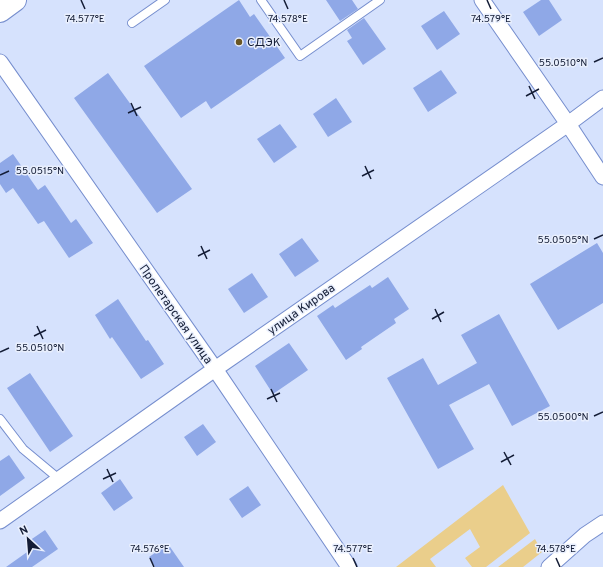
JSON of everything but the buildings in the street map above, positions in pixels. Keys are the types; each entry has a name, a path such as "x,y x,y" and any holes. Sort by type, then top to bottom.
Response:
{"street":[{"path":"0,11 15,0"},
{"path":"482,0 603,176"},
{"name":"Пролетарская улица","path":"0,62 215,369 349,567"},
{"name":"улица Кирова","path":"0,521 603,98"},
{"path":"550,567 585,535 603,523"}],"lane":[{"path":"132,23 165,0"},
{"path":"261,0 300,56 380,0"},
{"path":"0,418 23,449 59,479"}],"shaded area":[{"path":"503,485 530,533 486,567 472,567 465,558 480,547 470,529 430,559 436,567 396,567"},
{"path":"535,539 542,552 523,567 498,567"}],"place":[{"name":"СДЭК","path":"239,42"}]}
